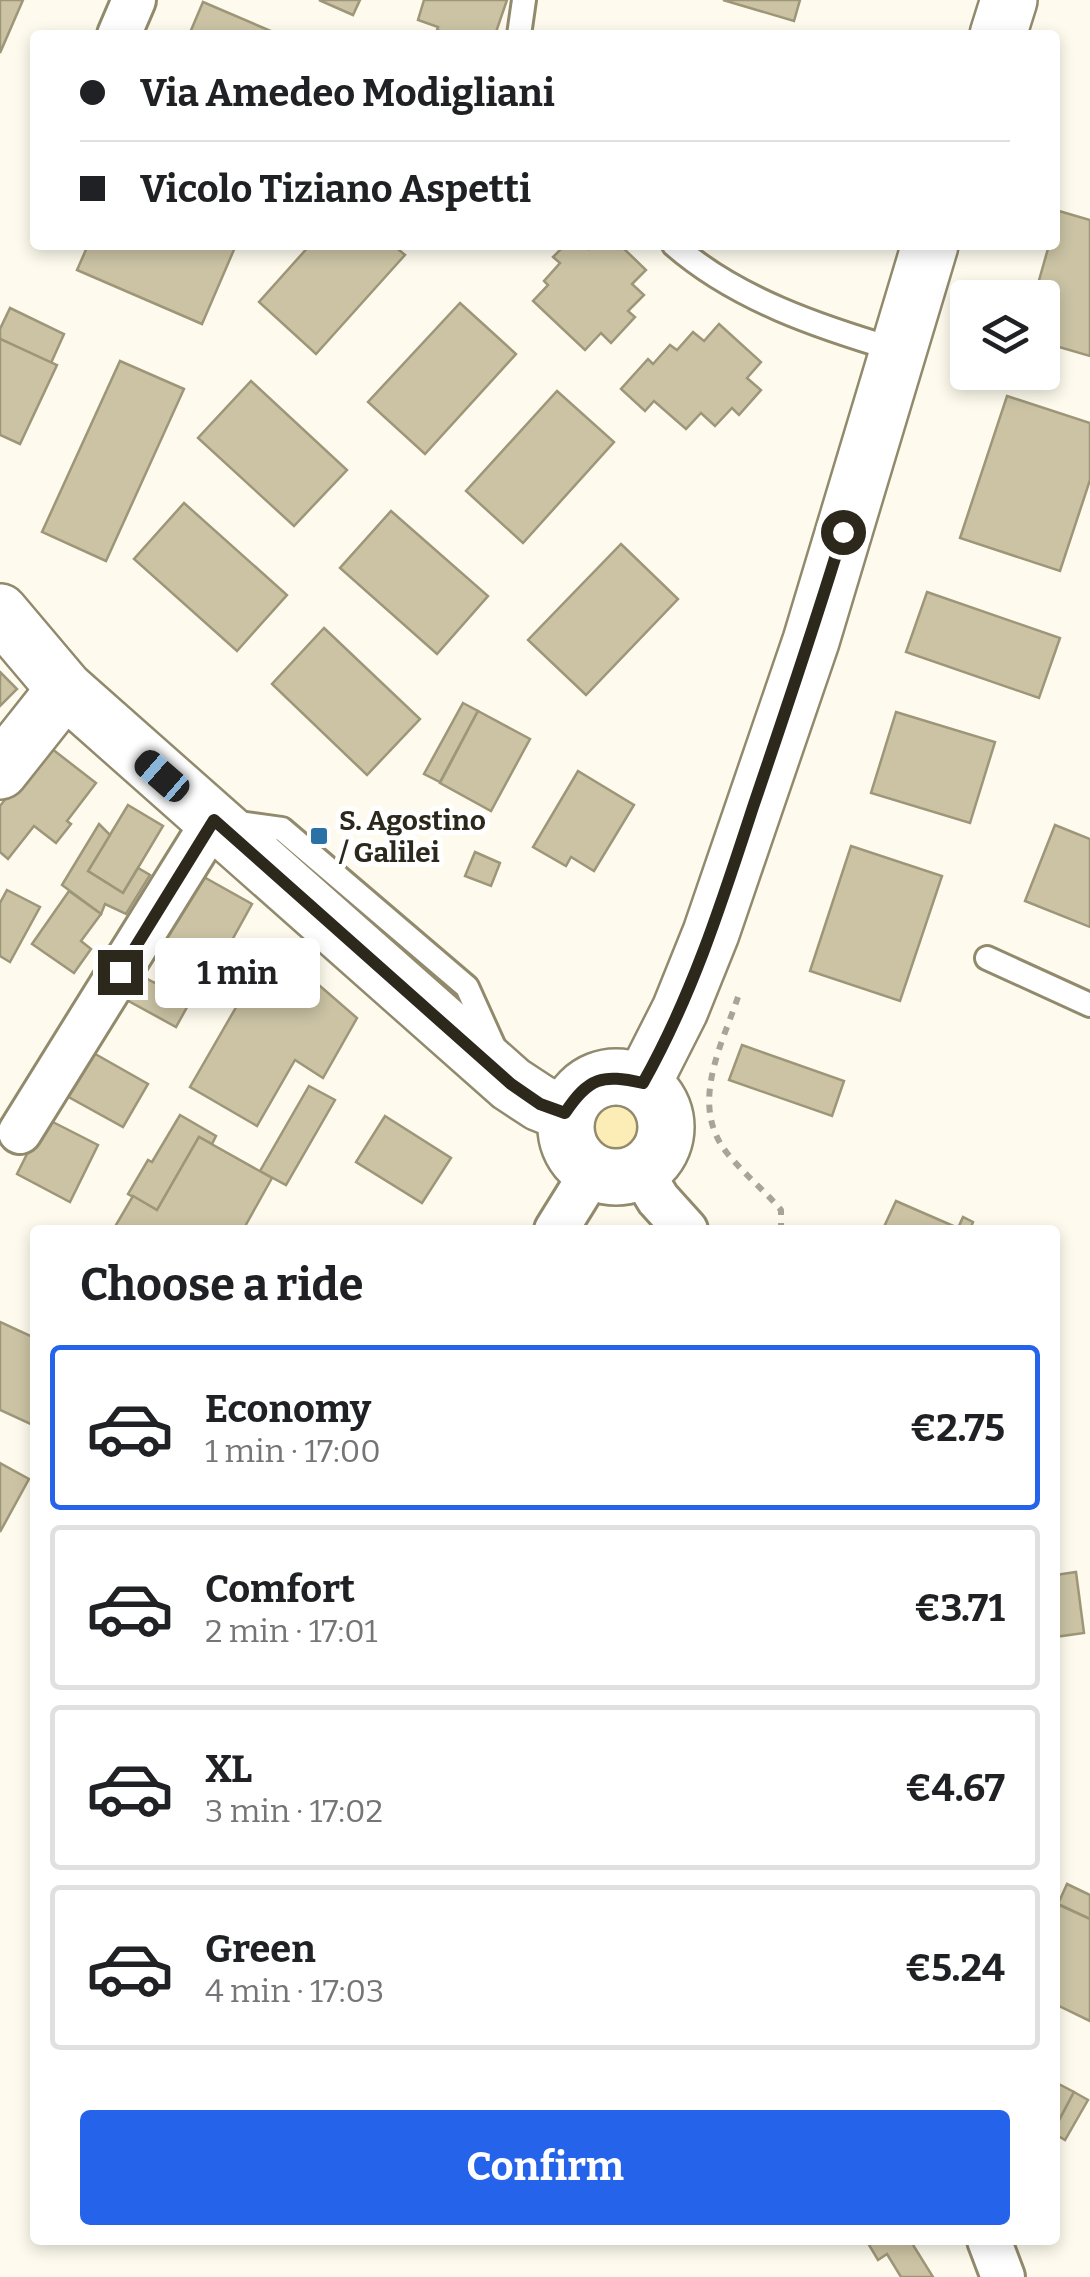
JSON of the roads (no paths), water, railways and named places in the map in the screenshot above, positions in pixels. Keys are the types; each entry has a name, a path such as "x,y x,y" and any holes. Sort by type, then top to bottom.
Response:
{"street":[{"path":"121,30 134,0"},
{"path":"1000,30 1009,0"},
{"path":"643,1083 680,1010 711,933 811,641 928,250"},
{"path":"0,612 64,689 511,1084 540,1104 565,1113"},
{"path":"0,771 64,689"},
{"path":"20,1132 214,820"},
{"path":"561,1225 616,1172 660,1153 666,1136 666,1118 660,1101 643,1083 613,1076 595,1081 580,1092 565,1113 571,1152 616,1172 658,1199 681,1225"},
{"path":"991,2245 1003,2277"}],"lane":[{"path":"520,30 524,0"},
{"path":"680,250 700,267 814,325 896,350"},
{"path":"987,958 1090,1005"}],"place":[{"name":"S. Agostino / Galilei","path":"319,836"}]}
